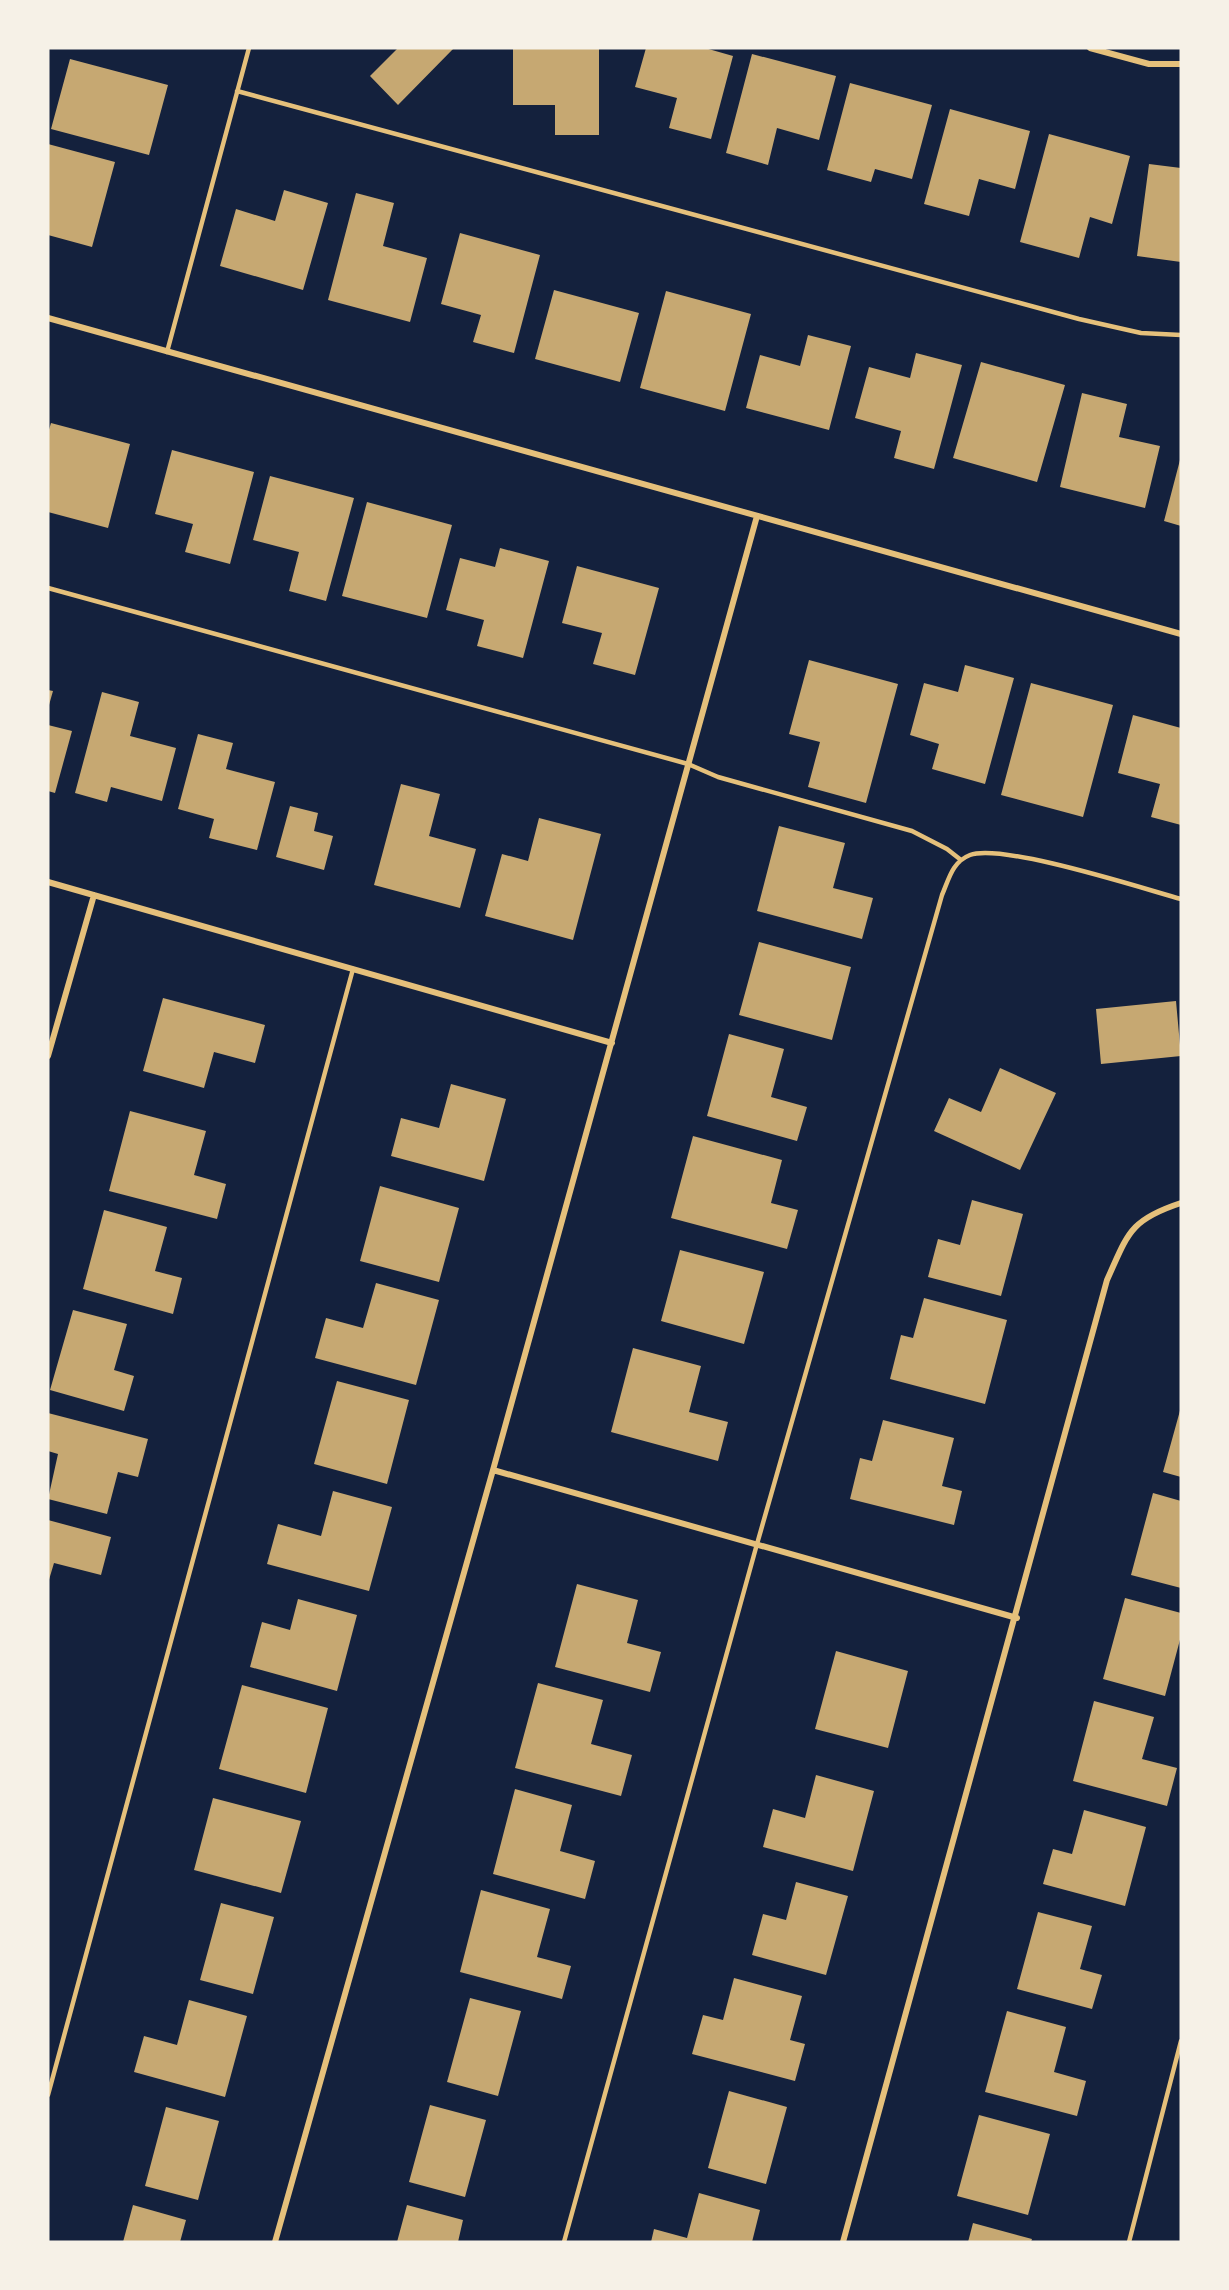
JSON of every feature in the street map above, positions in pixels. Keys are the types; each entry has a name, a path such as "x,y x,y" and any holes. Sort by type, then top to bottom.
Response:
{"street":[{"path":"1090,48 1149,64 1181,64"},
{"path":"48,318 1181,634"},
{"path":"275,2242 493,1470 757,516"},
{"path":"48,882 612,1043"},
{"path":"48,1056 94,895"},
{"path":"843,2242 1017,1618 1107,1280 1129,1231 1158,1211 1181,1203"},
{"path":"493,1470 1017,1618"}],"lane":[{"path":"167,351 249,48"},
{"path":"237,91 1079,320 1141,333 1181,335"},
{"path":"48,588 688,764 718,777 912,831 947,849 961,860"},
{"path":"564,2242 756,1545 942,895 955,864 969,855 986,852 1030,858 1181,899"},
{"path":"48,2096 354,969"},
{"path":"1129,2242 1181,2041"}],"building":[{"path":"398,48 454,48 398,105 370,76"},
{"path":"513,48 599,48 599,135 555,135 555,105 513,105"},
{"path":"646,48 705,48 733,56 711,139 669,128 677,98 635,87"},
{"path":"752,54 836,76 819,140 777,128 768,165 726,153"},
{"path":"70,59 168,85 149,155 51,129"},
{"path":"850,83 932,105 912,179 875,169 871,182 827,170"},
{"path":"950,109 1030,131 1015,189 979,179 969,216 924,204"},
{"path":"1049,134 1130,156 1112,224 1090,217 1079,258 1020,242"},
{"path":"48,144 115,162 92,247 48,235"},
{"path":"1149,164 1181,168 1181,262 1137,256"},
{"path":"284,190 328,203 303,290 220,266 236,209 275,221"},
{"path":"356,193 394,203 383,246 427,258 410,322 328,300"},
{"path":"460,233 540,255 514,353 473,342 481,315 441,304"},
{"path":"554,290 639,313 620,382 535,359"},
{"path":"666,291 751,314 725,411 640,388"},
{"path":"808,335 851,346 829,430 746,408 760,355 800,366"},
{"path":"916,353 962,365 934,469 894,458 901,431 855,418 869,367 910,378"},
{"path":"981,362 1065,385 1037,482 953,458"},
{"path":"1082,393 1127,404 1119,437 1160,446 1145,508 1060,487"},
{"path":"51,423 130,444 108,528 48,512 48,433"},
{"path":"172,450 254,472 230,564 185,552 193,524 155,514"},
{"path":"1181,460 1181,526 1164,521"},
{"path":"270,476 354,498 326,601 289,591 299,552 253,540"},
{"path":"367,502 452,525 427,618 342,596"},
{"path":"500,548 549,561 523,658 477,646 484,620 446,610 460,558 495,567"},
{"path":"577,566 659,588 635,675 593,664 602,633 562,623"},
{"path":"809,660 898,684 866,803 808,787 820,742 789,734"},
{"path":"965,665 1014,678 985,784 932,769 939,744 910,735 924,683 958,692"},
{"path":"1031,683 1113,705 1083,817 1001,795"},
{"path":"48,690 53,691 49,705 48,705"},
{"path":"102,692 139,702 130,736 176,748 162,801 111,787 107,802 75,793"},
{"path":"1133,715 1181,728 1181,825 1151,817 1160,784 1118,773"},
{"path":"48,725 72,731 55,793 48,791"},
{"path":"198,734 233,743 226,769 275,782 257,850 209,838 214,819 178,809"},
{"path":"401,784 440,794 429,836 476,849 460,908 374,885"},
{"path":"290,806 318,813 314,831 333,836 324,870 276,857"},
{"path":"539,818 601,834 573,940 485,916 502,854 528,861"},
{"path":"779,826 845,843 833,888 873,898 862,939 757,911"},
{"path":"759,942 851,967 832,1040 739,1015"},
{"path":"163,998 265,1025 255,1063 214,1052 204,1088 143,1071"},
{"path":"1176,1001 1181,1056 1101,1064 1096,1009"},
{"path":"729,1034 784,1049 771,1097 807,1107 797,1141 707,1116"},
{"path":"1000,1068 1056,1093 1020,1170 934,1131 949,1098 981,1112"},
{"path":"451,1084 506,1099 484,1181 391,1156 401,1118 439,1128"},
{"path":"130,1111 206,1131 194,1175 226,1184 217,1219 109,1191"},
{"path":"693,1136 782,1160 771,1203 798,1210 787,1249 671,1218"},
{"path":"380,1186 459,1208 439,1282 360,1261"},
{"path":"972,1200 1023,1214 1001,1296 928,1277 938,1239 960,1245"},
{"path":"104,1210 167,1227 155,1271 182,1278 173,1314 83,1289"},
{"path":"680,1250 764,1272 744,1344 661,1321"},
{"path":"376,1283 439,1300 416,1385 315,1358 326,1318 363,1328"},
{"path":"924,1298 1007,1320 985,1404 890,1379 901,1335 913,1338"},
{"path":"73,1310 127,1324 114,1370 134,1376 124,1411 50,1390"},
{"path":"633,1348 701,1366 689,1412 728,1422 718,1461 611,1432"},
{"path":"337,1381 409,1400 387,1484 314,1464"},
{"path":"1181,1407 1181,1477 1163,1472"},
{"path":"48,1413 148,1439 138,1477 118,1472 107,1514 48,1499 58,1454 48,1451"},
{"path":"883,1420 954,1438 942,1486 962,1491 954,1525 850,1499 860,1458 872,1461"},
{"path":"333,1491 392,1507 369,1591 267,1564 278,1524 321,1536"},
{"path":"1153,1493 1181,1501 1181,1588 1131,1575"},
{"path":"48,1520 111,1537 101,1575 54,1563 48,1583"},
{"path":"577,1584 638,1600 627,1643 661,1652 650,1692 555,1667"},
{"path":"1125,1598 1181,1613 1181,1636 1165,1696 1103,1679"},
{"path":"298,1599 357,1615 337,1691 250,1667 262,1622 290,1630"},
{"path":"836,1651 908,1671 888,1748 815,1729"},
{"path":"538,1683 603,1700 591,1744 632,1755 621,1796 515,1768"},
{"path":"242,1685 328,1708 306,1793 219,1769"},
{"path":"1094,1701 1154,1717 1142,1759 1177,1768 1167,1806 1073,1781"},
{"path":"816,1775 874,1791 853,1871 763,1847 773,1809 805,1818"},
{"path":"515,1789 572,1805 560,1851 595,1861 585,1899 493,1874"},
{"path":"213,1798 301,1821 281,1893 194,1870"},
{"path":"1084,1810 1146,1827 1125,1906 1043,1884 1053,1849 1072,1854"},
{"path":"796,1882 848,1896 826,1975 752,1955 763,1914 786,1920"},
{"path":"481,1890 550,1909 537,1957 571,1966 562,1999 460,1972"},
{"path":"221,1903 274,1917 253,1994 200,1980"},
{"path":"1038,1912 1092,1926 1080,1969 1102,1975 1092,2009 1017,1989"},
{"path":"734,1978 802,1996 790,2040 805,2044 795,2081 692,2054 703,2015 723,2020"},
{"path":"470,1998 521,2011 498,2096 447,2082"},
{"path":"189,2000 247,2016 225,2097 134,2072 144,2036 177,2045"},
{"path":"1007,2011 1066,2027 1054,2072 1086,2081 1077,2116 985,2092"},
{"path":"729,2091 787,2107 766,2184 708,2168"},
{"path":"430,2105 486,2120 465,2197 409,2182"},
{"path":"166,2107 219,2121 198,2200 145,2186"},
{"path":"979,2115 1050,2134 1028,2215 957,2196"},
{"path":"699,2193 760,2210 752,2242 651,2242 654,2229 687,2238"},
{"path":"133,2205 186,2220 180,2242 123,2242"},
{"path":"407,2205 463,2220 458,2242 397,2242"},
{"path":"973,2223 1032,2239 1031,2242 968,2242"}]}
